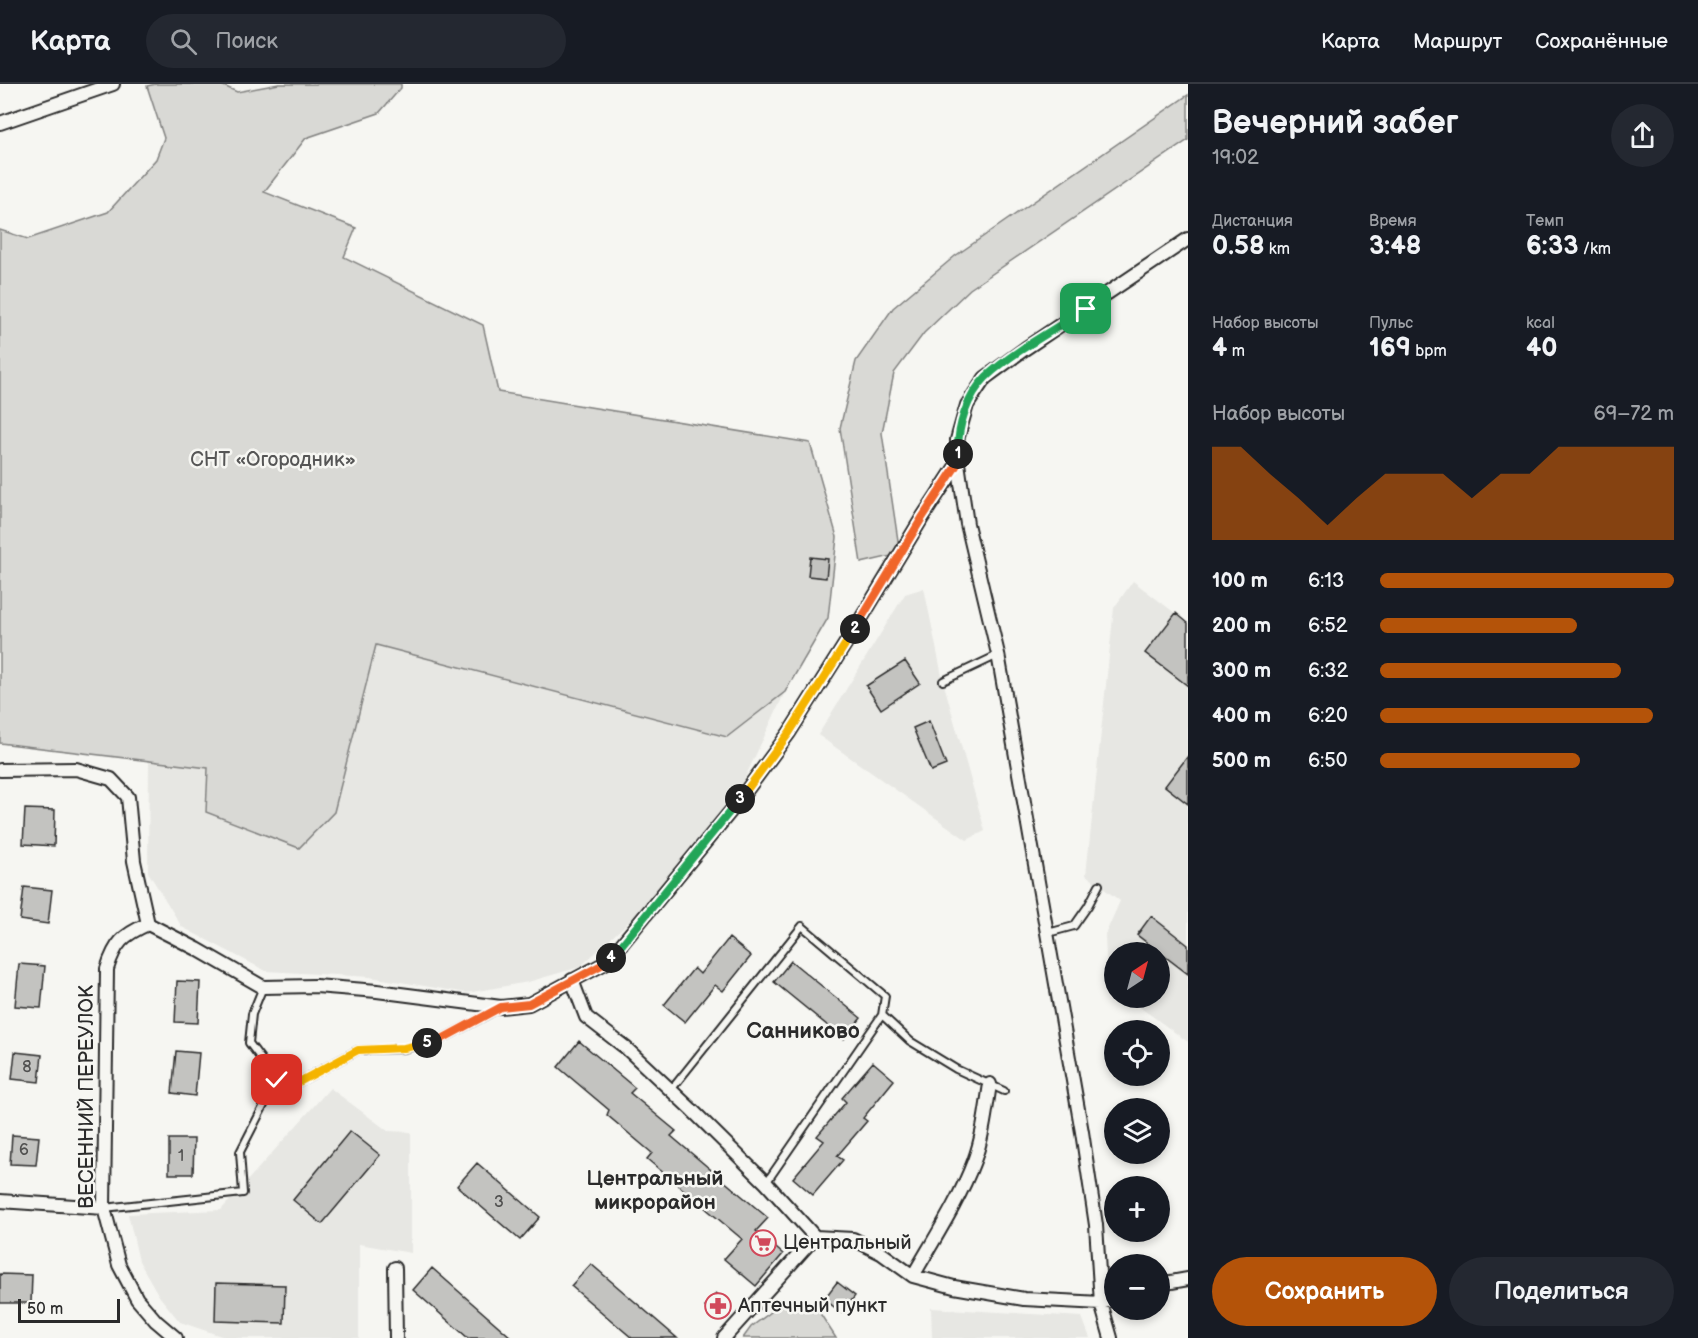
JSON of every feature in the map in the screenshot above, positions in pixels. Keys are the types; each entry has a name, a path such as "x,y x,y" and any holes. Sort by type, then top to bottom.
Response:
{"street":[{"path":"0,123 81,89 113,84"},
{"path":"1111,1338 1101,1303 1096,1224 1047,933 998,654 967,524 957,440 967,405 985,378 1188,239"},
{"path":"0,770 76,769 111,779 128,797 134,861 148,924 214,958 263,987 316,986 367,990 501,1007 529,1004 607,962 735,806 789,733 958,463"},
{"name":"ВЕСЕННИЙ ПЕРЕУЛОК","path":"148,924 124,937 113,951 107,969 104,1208 119,1266 137,1299 156,1321 176,1338"},
{"path":"572,980 586,1017 626,1048 693,1110 766,1183 815,1237 853,1239 880,1253 913,1276 954,1287 1024,1299 1104,1302"},
{"path":"913,1276 947,1218 974,1162 984,1127 990,1084"},
{"path":"0,1201 104,1208"},
{"path":"724,1338 815,1237"},
{"path":"395,1268 396,1338"},
{"path":"1170,1282 1188,1279"}],"lane":[{"path":"943,681 998,654"},
{"path":"1047,933 1074,926 1099,885"},
{"path":"670,1091 802,926 885,996 882,1015 766,1183"},
{"path":"263,987 252,1014 249,1043 277,1080 299,1082 358,1050 404,1048 440,1040 501,1007"},
{"path":"882,1015 910,1041 956,1070 1004,1091"},
{"path":"104,1208 243,1193 240,1152 277,1080"}],"shaded area":[{"path":"1133,581 1188,623 1188,1042 1170,1029 1170,1020 1158,1020 1141,1008 1170,1008 1170,942 1105,942 1105,935 1120,901 1086,875 1114,608"},
{"path":"924,588 943,681 985,831 967,840 818,735 905,594"},
{"path":"376,645 726,737 785,692 744,780 651,901 580,967 528,982 467,993 370,977 266,971 182,927 148,872 149,761 208,768 206,812 299,848 334,812"},
{"path":"330,1088 388,1131 411,1132 411,1253 359,1244 359,1338 227,1338 180,1322 159,1296 139,1261 128,1214 221,1210"},
{"path":"931,1308 1082,1317 1090,1338 932,1338"}],"green space":[{"name":"СНТ «Огородник»","path":"219,84 237,92 279,84 401,84 401,88 379,113 306,138 264,192 356,228 344,257 483,325 498,392 810,443 837,537 828,618 785,692 727,737 376,645 334,812 299,848 206,812 208,768 0,743 0,230 28,239 108,212 156,159 164,138 147,86"},
{"path":"1188,95 1188,140 970,289 924,333 894,373 882,433 900,554 861,563 840,428 856,361 893,308 955,256"},
{"path":"783,1303 814,1304 836,1338 743,1338 751,1327"}],"building":[{"path":"810,557 828,559 826,578 808,576"},
{"path":"1176,613 1188,623 1188,686 1145,653"},
{"path":"905,661 920,683 881,709 866,686"},
{"path":"929,721 946,765 931,771 913,728"},
{"path":"1188,756 1188,804 1165,786"},
{"path":"25,809 55,810 54,846 23,844"},
{"path":"24,887 52,890 48,924 20,920"},
{"path":"1151,916 1188,945 1188,974 1170,960 1170,942 1146,942 1137,935"},
{"path":"729,938 751,956 723,991 715,985 685,1022 664,1005 694,968 700,974"},
{"path":"791,961 861,1018 844,1039 774,982"},
{"path":"19,964 45,966 41,1008 15,1006"},
{"path":"177,981 200,982 198,1023 175,1022"},
{"path":"579,1041 635,1088 630,1093 676,1131 671,1136 768,1218 756,1231 783,1254 756,1286 724,1259 742,1239 647,1159 652,1153 607,1115 609,1110 558,1067"},
{"path":"176,1051 199,1053 195,1096 172,1093"},
{"path":"15,1052 42,1055 39,1082 12,1079"},
{"path":"873,1062 894,1080 863,1118 867,1121 837,1156 843,1160 813,1195 793,1178 824,1141 817,1136 846,1102 842,1098"},
{"path":"350,1131 380,1155 322,1224 293,1200"},
{"path":"12,1135 39,1137 36,1165 10,1164"},
{"path":"169,1139 194,1139 193,1174 169,1174"},
{"path":"477,1163 540,1217 520,1240 457,1186"},
{"path":"591,1264 677,1338 632,1338 571,1286"},
{"path":"432,1268 512,1338 468,1338 413,1290"},
{"path":"0,1274 32,1275 31,1303 0,1303"},
{"path":"837,1282 855,1296 842,1313 824,1299"},
{"path":"216,1283 285,1285 284,1323 215,1321"},
{"path":"716,1293 731,1305 720,1318 705,1307"}],"place":[{"name":"Центральный","path":"763,1243"},
{"name":"Аптечный пункт","path":"718,1306"}],"district":[{"name":"Санниково","path":"803,1031"},
{"name":"Центральный микрорайон","path":"655,1190"}],"route":[{"path":"277,1080 299,1082 358,1050 404,1048 440,1040 501,1007 529,1004 607,962 735,806 789,733 958,463 957,440 967,405 985,378 1086,309"}]}
